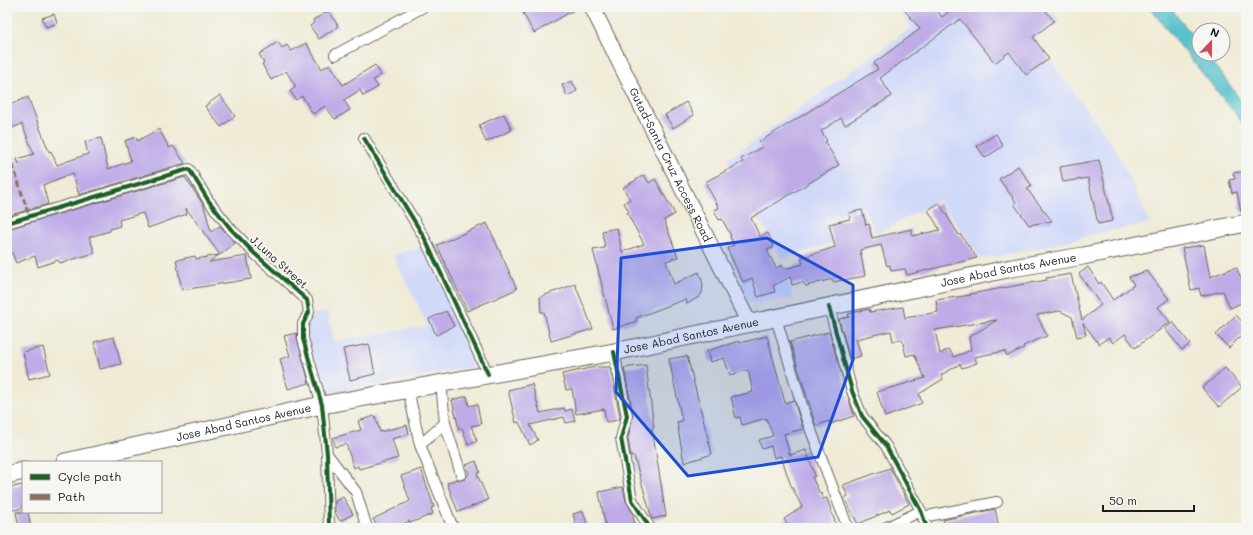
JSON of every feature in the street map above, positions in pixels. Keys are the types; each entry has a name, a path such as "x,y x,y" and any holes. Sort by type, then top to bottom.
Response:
{"main road":[{"name":"Gutad-Santa Cruz Access Road","path":"592,7 749,323"},
{"name":"Jose Abad Santos Avenue","path":"70,461 322,405 614,352 1012,268 1083,256 1246,223"},
{"path":"7,475 22,471"}],"street":[{"path":"335,55 423,7"},
{"path":"364,138 424,237 488,374"},
{"name":"J.Luna Street","path":"7,223 189,169 208,200 230,228 254,253 307,300 309,312 303,324 303,339 322,405 327,454 329,528"},
{"path":"829,307 852,391 862,416 886,446 922,514 927,528"},
{"path":"776,318 804,412 848,528"},
{"path":"614,352 627,416 621,438 632,500 650,528"},
{"path":"441,383 445,423 461,474"},
{"path":"408,389 420,445 453,528"},
{"path":"420,445 445,423"},
{"path":"327,454 356,492 367,528"},
{"path":"885,528 922,514 997,502"}],"highlighted area":[{"path":"767,238 853,285 853,360 818,457 688,476 616,392 621,258"}],"shaded area":[{"path":"896,7 1049,7 1060,20 1035,39 1116,150 1150,223 1087,236 1040,248 981,259 939,200 877,234 864,207 825,219 832,243 782,259 727,160 912,27"},
{"path":"423,247 481,365 323,395 305,328 312,314 328,312 334,341 428,326 393,255"},
{"path":"782,264 793,298 757,304 749,302 741,284"}],"water":[{"path":"1149,7 1170,7 1191,34 1191,59"},
{"path":"1193,62 1213,62 1246,108 1246,127"}],"building":[{"path":"538,7 579,7 534,33 523,13"},
{"path":"902,7 934,7 942,17 955,7 1043,7 1054,21 1033,37 1049,59 1026,75 1009,52 995,63 960,19 880,78 892,96 845,125 841,118 821,131 827,141 825,142 839,165 751,218 760,237 768,233 774,247 767,250 776,268 782,265 784,269 803,264 801,258 835,247 829,224 850,219 849,213 862,210 866,225 869,224 872,238 912,229 912,236 940,230 928,210 939,203 959,235 961,235 977,258 907,275 905,269 891,271 890,265 887,266 881,245 860,250 865,276 833,282 832,279 806,286 802,282 792,285 790,277 773,286 775,292 758,297 752,278 743,282 737,270 727,248 734,245 730,237 731,236 722,219 719,220 714,210 719,208 705,182 743,162 741,159 762,147 759,142 878,69 874,63 920,29"},
{"path":"329,11 338,26 319,39 310,26 314,23 313,20"},
{"path":"54,14 57,23 46,27 42,18"},
{"path":"278,42 282,48 287,45 291,51 306,43 322,69 330,64 343,85 375,65 381,75 373,80 378,87 363,96 360,90 344,100 350,110 335,119 325,106 313,114 302,96 296,100 290,91 296,87 286,71 271,80 262,64 264,63 259,54"},
{"path":"572,81 577,91 567,96 562,85"},
{"path":"220,95 235,116 221,127 205,106"},
{"path":"28,97 49,152 51,151 57,165 88,154 85,142 101,138 108,169 131,161 125,141 136,137 137,141 159,129 169,148 173,146 185,163 79,195 73,173 43,185 48,204 7,216 7,167 19,164 17,159 34,154 22,124 7,130 7,106"},
{"path":"686,102 694,115 673,128 665,115"},
{"path":"504,114 512,130 486,142 479,125"},
{"path":"996,134 1003,146 985,158 977,146"},
{"path":"1099,160 1113,221 1098,224 1088,178 1063,182 1060,167"},
{"path":"1018,166 1032,186 1027,189 1052,221 1029,225 1014,204 1016,202 999,179"},
{"path":"1246,171 1246,212 1241,212 1237,192 1232,193 1229,180 1235,179 1233,173"},
{"path":"644,175 649,183 655,179 675,214 664,220 678,257 666,261 674,284 699,272 703,284 702,293 699,297 687,304 686,299 636,318 637,321 613,329 593,250 605,248 602,231 617,228 622,252 644,244 627,213 629,212 624,203 630,199 623,188"},
{"path":"185,177 204,206 211,232 220,226 235,243 220,255 186,208 187,214 148,228 143,213 119,220 120,226 110,229 110,231 89,237 95,253 60,263 58,260 38,267 35,256 16,263 7,240 7,229"},
{"path":"487,223 517,289 467,311 437,245"},
{"path":"1204,245 1210,277 1236,267 1246,289 1246,301 1230,308 1223,291 1201,296 1199,288 1191,290 1182,248"},
{"path":"219,255 209,262 247,256 251,279 182,290 176,260 195,256 196,259"},
{"path":"1088,267 1099,284 1101,282 1113,300 1134,285 1129,277 1147,271 1169,299 1158,307 1170,322 1135,348 1125,334 1113,343 1109,337 1099,344 1083,323 1086,335 1077,337 1072,317 1060,311 1037,315 1047,336 1023,346 1024,348 1007,356 1005,351 974,357 977,363 962,368 960,364 941,375 943,379 919,394 922,403 885,417 877,392 925,378 914,354 906,356 902,339 893,341 891,331 856,339 861,356 850,359 839,319 849,317 848,314 869,309 870,312 903,307 905,318 938,312 936,300 971,295 970,294 1047,280 1046,278 1071,274 1082,320 1101,305 1079,274","holes":["997,320 969,337 971,350 954,357 949,349 940,354 935,330"]},
{"path":"575,284 593,329 551,341 544,312 541,312 540,297"},
{"path":"446,311 454,326 436,335 429,319"},
{"path":"1236,315 1246,326 1246,331 1229,348 1216,335"},
{"path":"1173,322 1190,344 1182,350 1165,329"},
{"path":"829,332 854,416 830,424 829,421 816,426 790,342"},
{"path":"296,333 309,383 288,389 280,359 290,356 284,336"},
{"path":"767,336 785,403 794,400 803,429 784,434 790,455 806,450 815,476 812,477 823,499 827,498 837,528 790,528 784,519 802,507 790,483 781,456 774,458 771,446 762,449 759,440 773,436 766,418 742,425 740,417 736,418 731,397 753,392 748,370 730,375 724,358 710,362 707,351 739,341 740,343"},
{"path":"114,337 121,364 100,369 94,342"},
{"path":"369,344 375,374 350,380 343,349"},
{"path":"43,347 50,374 29,379 23,352"},
{"path":"687,356 712,454 684,463 677,422 682,421 669,359"},
{"path":"646,365 654,428 652,428 666,516 652,519 634,456 631,457 628,438 633,415 624,368"},
{"path":"595,367 610,367 620,416 619,420 606,422 604,409 576,414 572,389 566,390 562,374"},
{"path":"1225,368 1242,387 1219,407 1202,388"},
{"path":"532,384 540,413 564,408 565,411 572,409 575,421 566,423 564,417 530,425 538,440 530,445 519,422 516,423 508,390"},
{"path":"467,396 469,406 477,404 481,424 471,426 477,441 468,445 462,428 459,429 452,400"},
{"path":"375,416 380,432 407,425 409,434 392,439 398,458 359,469 358,466 354,468 346,444 335,447 333,438 361,430 358,421"},
{"path":"476,461 480,472 477,474 488,500 458,512 447,483 457,479 465,479 469,474 466,465"},
{"path":"890,468 909,504 892,513 890,510 858,524 844,498 848,496 843,485"},
{"path":"421,469 434,507 431,508 433,514 410,523 409,521 395,528 378,528 373,519 410,501 401,476"},
{"path":"22,485 22,508 9,511 7,488"},
{"path":"623,487 626,501 632,512 635,526 606,528 599,492"},
{"path":"343,497 353,514 340,521 335,512 335,501"},
{"path":"995,509 999,528 946,528 943,520"},
{"path":"583,511 588,528 577,528 573,514"},
{"path":"16,512 28,513 31,528 19,528"}],"marked path":[{"path":"7,147 29,216"}],"cycle path":[{"path":"364,138 424,237 488,374"},
{"path":"7,223 189,169 208,200 230,228 254,253 307,300 309,312 303,324 303,339 322,405 327,454 329,528"},
{"path":"829,307 852,391 862,416 886,446 921,511 927,528"},
{"path":"614,352 627,416 621,438 632,500 650,528"}]}
